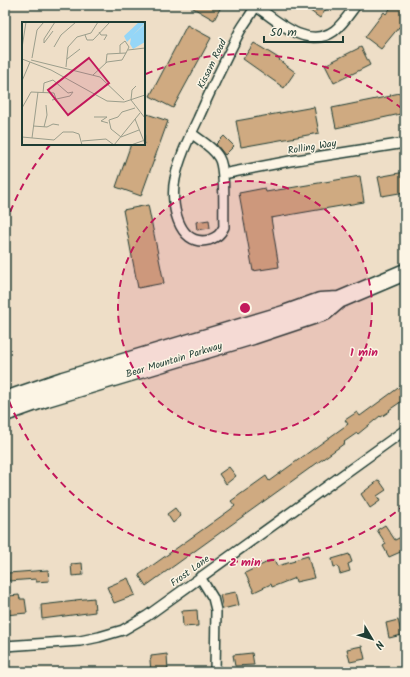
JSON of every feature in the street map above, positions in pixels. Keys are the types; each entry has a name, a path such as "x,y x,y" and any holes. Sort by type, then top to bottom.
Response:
{"highway":[{"name":"Bear Mountain Parkway","path":"5,413 47,398 325,312 339,300 405,272"},
{"name":"Bear Mountain Parkway","path":"5,400 63,380 269,318 320,301 339,300"}],"street":[{"name":"Kissam Road","path":"223,174 224,227 221,234 215,238 204,241 195,240 182,229 178,221 173,193 175,178 191,133 234,44 256,6 287,28 300,34 312,37 322,36 333,31 356,5"},
{"path":"191,133 215,152 220,159 223,174"},
{"name":"Rolling Way","path":"223,174 290,161 405,143"},
{"name":"Frost Lane","path":"5,646 80,640 123,630 147,616 405,430"},
{"path":"200,577 212,598 216,610 215,672"}],"building":[{"path":"188,5 222,5 214,20"},
{"path":"302,5 329,5 320,18"},
{"path":"393,5 405,5 405,22 381,49 365,37 384,12 386,14"},
{"path":"187,25 211,38 173,108 150,96"},
{"path":"254,43 280,59 279,60 295,72 284,88 243,59"},
{"path":"361,47 370,65 334,83 325,65"},
{"path":"405,92 405,113 336,128 332,108"},
{"path":"314,107 319,133 241,147 236,121"},
{"path":"145,113 168,121 141,196 116,187 131,145 145,145"},
{"path":"224,136 234,146 225,155 216,144"},
{"path":"405,172 405,192 382,196 378,177"},
{"path":"360,176 364,202 271,218 279,267 253,271 239,193 265,188 266,192"},
{"path":"148,205 164,283 138,288 123,210"},
{"path":"209,220 210,228 197,230 196,222"},
{"path":"405,383 405,399 389,410 390,411 381,417 380,416 358,434 357,433 344,442 345,443 146,586 139,575 235,506 231,501 266,476 269,481 348,424 345,420 357,412 360,416"},
{"path":"229,467 236,476 226,484 219,474"},
{"path":"379,480 386,490 377,496 380,501 370,508 361,494"},
{"path":"175,508 181,516 173,523 167,514"},
{"path":"385,525 395,540 405,535 405,550 389,557 383,546 386,544 377,530"},
{"path":"349,554 352,562 348,564 350,571 340,574 338,566 334,567 332,559"},
{"path":"308,556 314,578 296,582 295,578 272,587 271,584 254,592 245,573 274,559 277,566"},
{"path":"82,563 83,575 72,576 71,564"},
{"path":"48,570 49,581 36,582 36,579 9,581 8,573"},
{"path":"128,578 135,595 114,603 107,587"},
{"path":"236,592 239,605 223,609 220,595"},
{"path":"19,595 20,599 25,599 27,613 5,615 5,601 10,601 9,596"},
{"path":"94,598 95,612 42,619 41,605"},
{"path":"197,610 198,626 183,627 182,611"},
{"path":"398,620 402,635 389,638 386,623"},
{"path":"362,646 365,659 350,662 347,649"},
{"path":"252,653 254,665 235,666 233,655"},
{"path":"167,654 168,672 151,672 151,656"}]}
